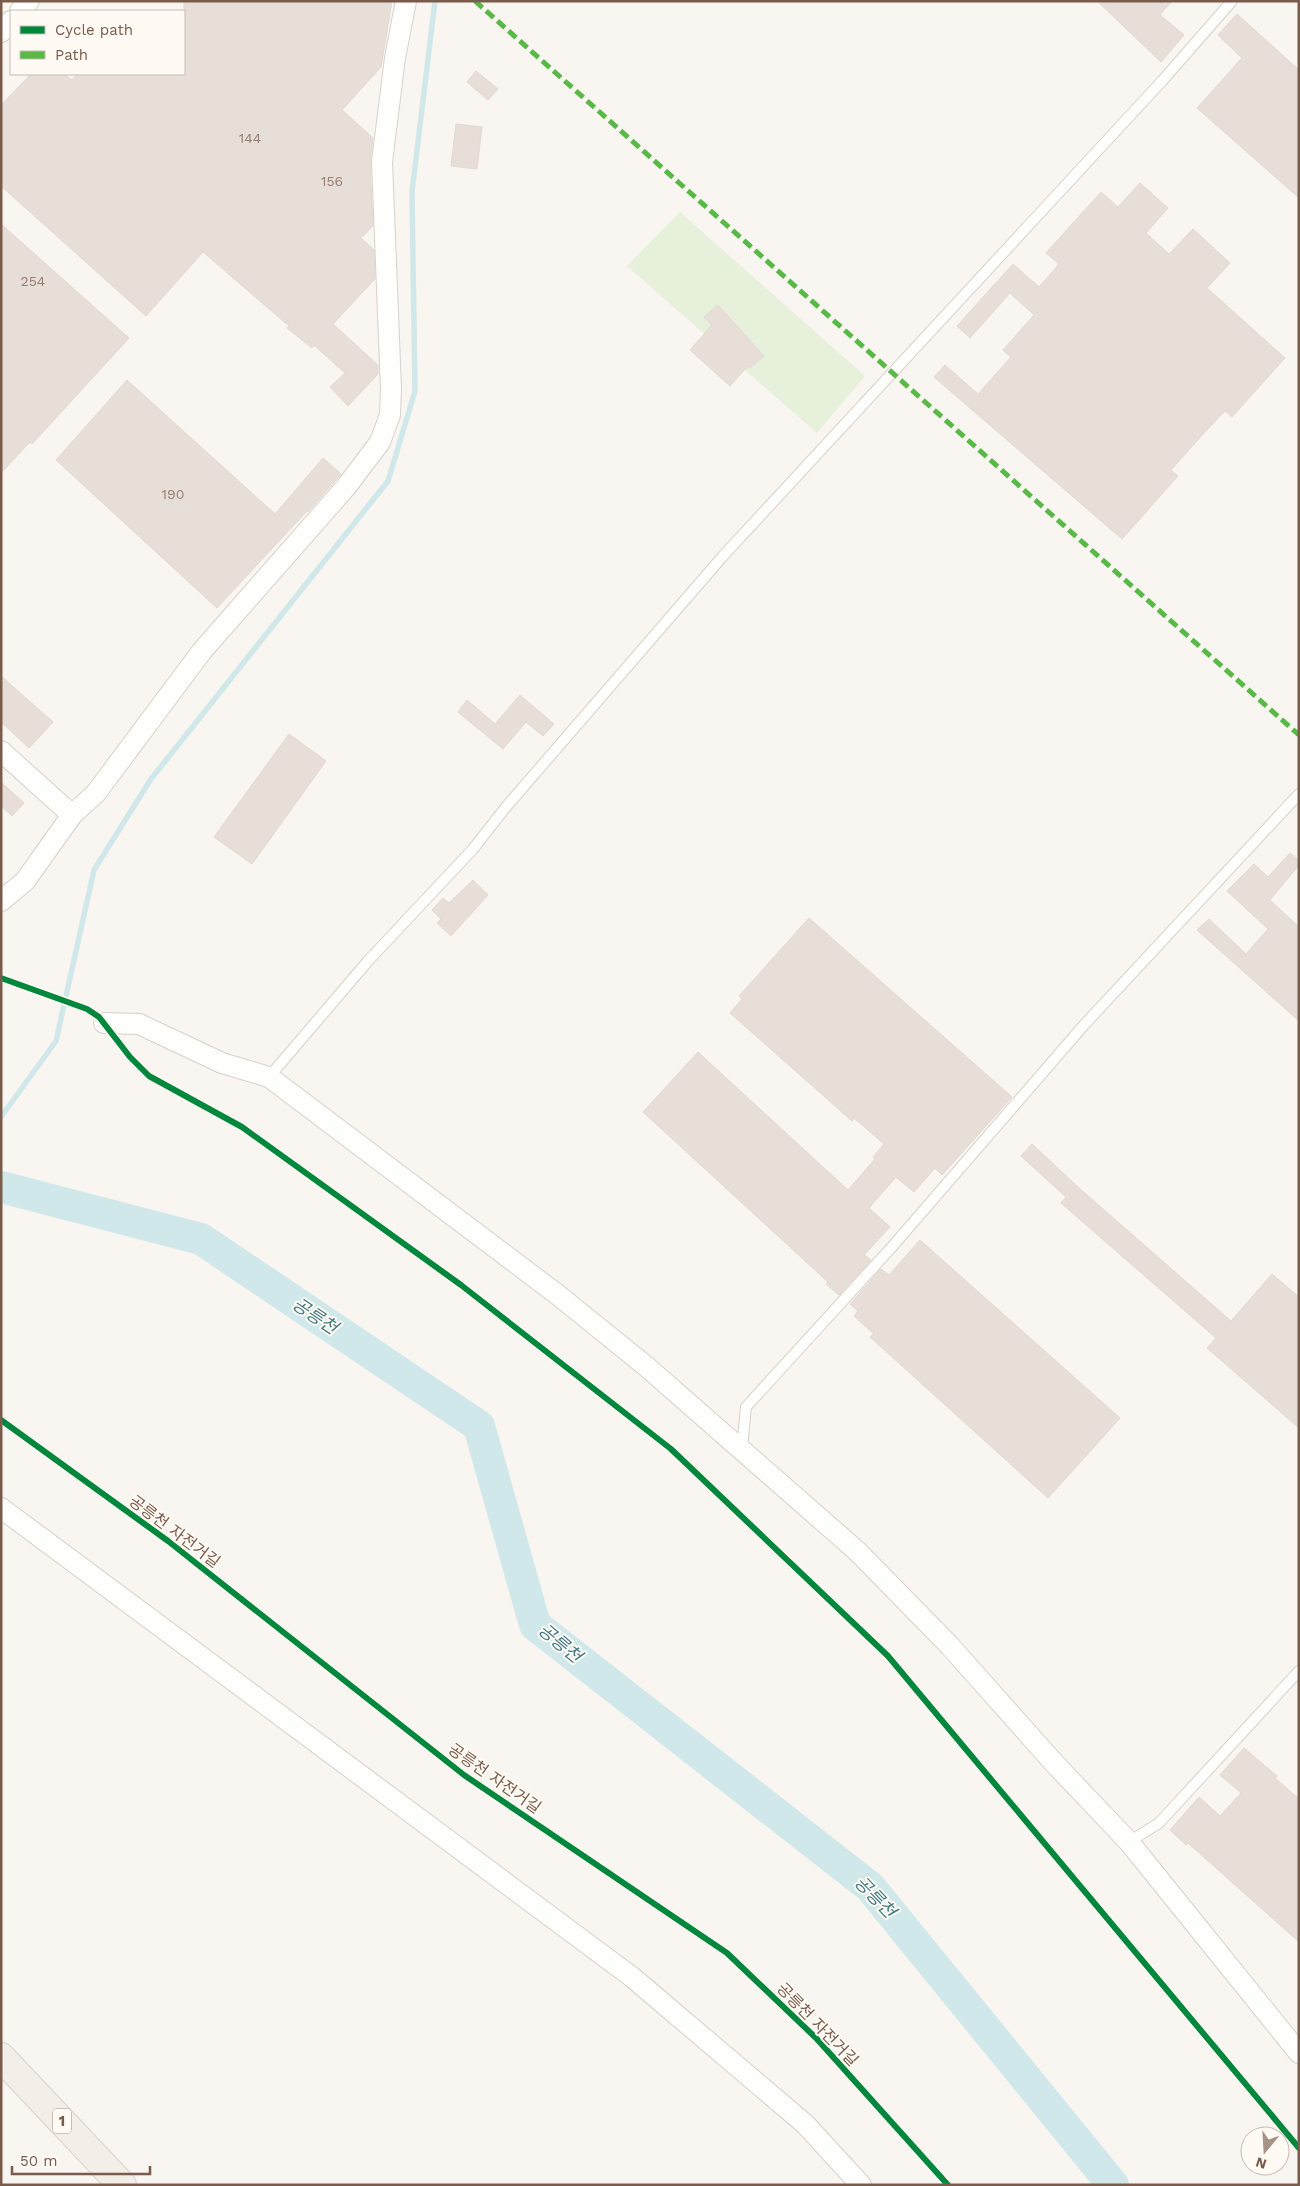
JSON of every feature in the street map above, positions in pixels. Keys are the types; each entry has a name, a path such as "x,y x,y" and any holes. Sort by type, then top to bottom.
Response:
{"main road":[{"name":"1","path":"1,2057 122,2185"}],"street":[{"path":"21,10 30,1"},
{"path":"1,901 25,881 72,815 96,794 202,651 346,487 380,442 390,415 391,389 382,162 395,58 406,1"},
{"path":"1,32 10,22"},
{"path":"1,750 72,815"},
{"path":"104,1023 139,1024 222,1063 269,1077 566,1301 742,1448 857,1551 950,1646 1054,1764 1129,1842 1299,2052"},
{"path":"1,1508 632,1977 805,2124 860,2185"}],"lane":[{"path":"269,1077 368,961 473,849 506,807 723,556 1155,89 1232,1"},
{"path":"742,1448 746,1407 891,1248 1084,1026 1299,794"},
{"path":"1129,1842 1159,1823 1299,1671"}],"green space":[{"path":"680,212 865,376 817,433 627,266"}],"building":[{"path":"184,1 392,1 381,67 342,110 373,138 370,162 373,226 361,238 374,250 375,279 333,324 378,365 378,374 348,406 330,387 345,373 314,345 312,348 287,328 289,326 203,252 146,316 1,186 1,105 30,75 65,75 72,80 76,75 185,75"},
{"path":"1097,1 1172,1 1160,15 1184,35 1161,62"},
{"path":"1237,14 1299,70 1299,198 1197,108 1242,58 1218,35"},
{"path":"476,71 498,89 488,100 467,82"},
{"path":"456,124 482,127 477,169 451,166"},
{"path":"1140,183 1168,208 1146,233 1169,254 1193,229 1230,263 1207,288 1285,358 1232,417 1225,411 1204,433 1171,470 1178,476 1122,539 934,377 945,365 978,394 1011,357 1003,350 1034,315 1010,293 970,338 957,326 1013,264 1039,287 1059,264 1046,253 1101,192 1118,207"},
{"path":"1,224 129,338 32,444 30,442 1,473"},
{"path":"718,305 764,356 750,368 748,366 730,386 690,350 712,325 704,317"},
{"path":"127,380 275,514 323,458 341,474 308,512 217,608 56,460"},
{"path":"1,676 53,722 29,748 1,722"},
{"path":"520,695 554,724 543,736 526,722 503,749 458,712 467,700 495,724"},
{"path":"289,734 326,761 252,864 214,837"},
{"path":"1,782 24,803 12,816 1,806"},
{"path":"1290,853 1299,861 1299,865 1270,900 1299,927 1299,1021 1197,930 1209,919 1246,954 1268,929 1227,891 1254,864 1268,877"},
{"path":"473,880 488,895 451,936 437,923 441,919 432,910 443,898 449,903"},
{"path":"809,918 1012,1097 942,1175 935,1168 914,1192 896,1177 869,1208 890,1227 864,1255 871,1260 839,1295 826,1284 828,1282 643,1112 698,1052 848,1190 875,1159 873,1157 884,1144 854,1118 852,1121 730,1013 742,999 739,996"},
{"path":"1032,1144 1078,1187 1231,1321 1272,1274 1299,1297 1299,1428 1207,1348 1216,1338 1061,1203 1066,1197 1021,1156"},
{"path":"920,1240 1120,1418 1048,1498 870,1337 874,1334 854,1316 858,1311 850,1304 881,1269 889,1275"},
{"path":"1244,1748 1277,1776 1275,1778 1299,1799 1299,1942 1188,1843 1186,1845 1170,1830 1199,1797 1220,1816 1241,1793 1220,1775"}],"waterway":[{"path":"1,1117 56,1041 94,870 151,779 388,481 415,391 412,192 435,1"},
{"name":"공릉천","path":"1,1187 201,1239 479,1426 535,1625 870,1887 1113,2185"}],"marked path":[{"path":"475,1 1299,735"}],"cycle path":[{"path":"1,978 87,1009 99,1017 130,1057 149,1076 242,1127 461,1285 671,1449 888,1656 1299,2148"},
{"name":"공릉천 자전거길","path":"1,1420 168,1541 464,1775 727,1953 816,2038 948,2185"}]}
